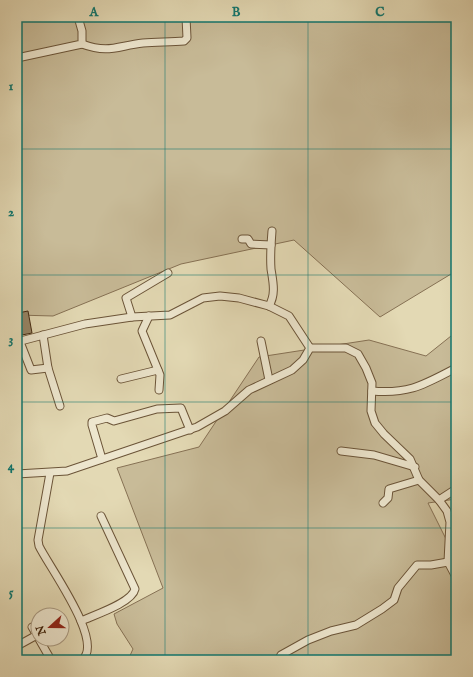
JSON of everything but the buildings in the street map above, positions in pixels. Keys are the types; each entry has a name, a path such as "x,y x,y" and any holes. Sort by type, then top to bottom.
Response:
{"street":[{"path":"78,17 82,31 82,44"},
{"path":"17,58 82,44 96,49 106,50 143,43 184,41 187,38 186,17"},
{"path":"269,306 272,301 274,289 271,245 272,231"},
{"path":"242,239 248,239 251,244 271,245"},
{"path":"132,317 126,298 168,273"},
{"path":"48,368 31,370 19,342 79,325 132,317 170,315 203,298 213,296 233,296 269,306 292,319 310,348"},
{"path":"149,316 142,331 161,379 159,390"},
{"path":"43,335 48,368 60,406"},
{"path":"261,341 269,380"},
{"path":"17,474 67,471 190,430 217,417 244,393 292,370 303,360 310,348"},
{"path":"310,348 344,348 355,351 369,374 372,391 371,411 376,423 384,434 407,456 415,467 419,480 439,500 449,518 448,562 456,577"},
{"path":"372,391 393,392 410,390 456,368"},
{"path":"121,379 158,370"},
{"path":"102,459 92,425 94,421 107,418 114,421 156,409 181,408 190,430"},
{"path":"341,451 374,456 415,467"},
{"path":"50,473 39,535 39,546 82,621 88,642 87,658"},
{"path":"383,503 388,498 389,489 419,480"},
{"path":"439,500 456,489"},
{"path":"82,621 120,603 133,594 135,589 101,516"},
{"path":"278,660 281,656 308,640 331,631 356,625 382,609 394,600 398,588 417,565 431,566 448,562"},
{"path":"17,646 30,640"},
{"path":"44,647 51,660"}],"shaded area":[{"path":"17,17 456,17 456,271 380,317 294,240 181,264 53,316 17,315"},
{"path":"456,332 456,499 428,503 452,551 456,563 456,660 128,660 133,649 117,624 114,614 163,588 117,468 199,447 259,357 369,340 426,356"}]}
